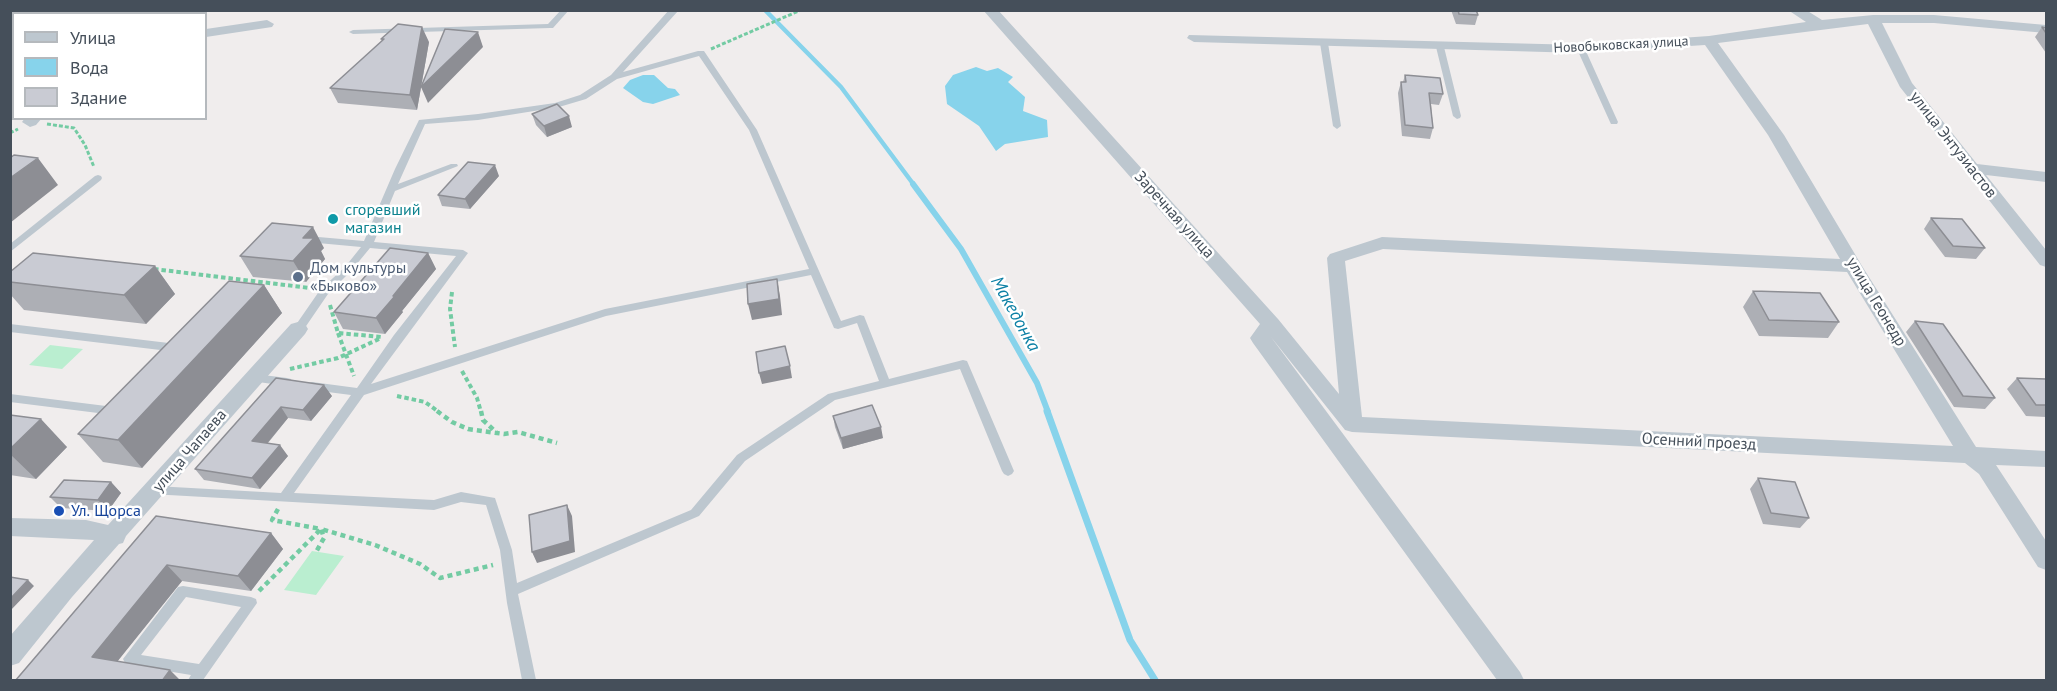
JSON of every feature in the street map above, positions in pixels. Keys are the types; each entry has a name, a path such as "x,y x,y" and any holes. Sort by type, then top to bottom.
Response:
{"street":[{"name":"Заречная улица","path":"990,10 1271,324 1352,424"},
{"path":"1795,10 1820,24"},
{"name":"Новобыковская улица","path":"1194,38 1440,47 1581,49 1709,40 1873,19 1934,19 2046,29"},
{"name":"улица Энтузиастов","path":"1873,19 1905,84 2046,261"},
{"path":"207,33 267,24"},
{"name":"улица Геонедр","path":"1709,40 1776,135 1853,266 1970,455 1987,468 2046,560"},
{"path":"1970,168 2046,177"},
{"path":"1352,424 1336,258 1382,243 1853,266"},
{"path":"1271,324 1260,338 1511,681"},
{"name":"улица Чапаева","path":"10,654 64,590 155,492 298,329"},
{"name":"Осенний проезд","path":"1352,424 2046,459"},
{"path":"10,527 86,530 115,536"}],"lane":[{"path":"353,32 550,26 566,10"},
{"path":"298,329 326,290 348,269 368,244 422,122 478,117 556,105 583,97 614,77 674,11 672,10"},
{"path":"1324,43 1336,126"},
{"path":"1440,47 1456,116"},
{"path":"1581,49 1614,122"},
{"path":"614,77 701,54 753,130 838,325 860,319 885,383"},
{"path":"391,189 454,166"},
{"path":"10,249 98,178"},
{"path":"284,498 398,338 463,254 293,237"},
{"path":"256,377 359,392 606,313 815,271"},
{"path":"10,328 179,349"},
{"path":"511,591 695,513 741,458 832,397 963,364 1008,471"},
{"path":"10,398 117,412 124,404"},
{"path":"155,492 434,505 461,497 491,501 507,561 529,681"},
{"path":"183,591 251,603 199,676 129,659 183,591"}],"path":[{"path":"701,54 801,10"},
{"path":"32,120 74,128 85,145 98,178"},
{"path":"151,268 326,290 338,333 359,392"},
{"path":"338,333 398,338"},
{"path":"256,377 338,358 382,337"},
{"path":"394,395 425,402 452,422 468,429 504,434 518,432 557,443"},
{"path":"284,498 272,520 321,529 375,545 420,564 440,578 507,561"},
{"path":"316,552 324,538 321,529"},
{"path":"247,602 321,529"}],"green space":[{"path":"50,345 83,349 62,369 29,365"},
{"path":"312,551 344,556 316,595 284,590"}],"water":[{"path":"976,67 987,71 998,68 1013,77 1008,82 1025,97 1023,111 1047,120 1048,137 1005,144 996,151 979,126 947,104 945,86 953,75"},
{"path":"643,75 654,75 680,95 653,104 643,102 623,88 630,80"}],"building":[{"path":"1458,10 1476,10 1478,15 1459,14"},
{"path":"398,24 422,27 410,95 330,88 384,39 381,39"},
{"path":"445,29 478,32 421,87"},
{"path":"1405,75 1440,78 1443,94 1429,93 1433,128 1405,125 1401,82 1406,82"},
{"path":"557,104 569,116 544,126 532,114"},
{"path":"14,155 38,158 10,178 10,158"},
{"path":"468,162 495,165 465,199 438,195"},
{"path":"1931,218 1962,219 1985,248 1953,246"},
{"path":"272,223 313,227 303,238 314,238 293,261 240,256"},
{"path":"390,248 428,253 376,318 334,312"},
{"path":"33,253 155,266 124,295 10,282 10,272"},
{"path":"777,279 779,299 748,304 747,284"},
{"path":"229,281 264,285 118,440 78,434"},
{"path":"1753,291 1820,293 1839,322 1769,320"},
{"path":"1915,321 1943,324 1995,398 1963,396"},
{"path":"785,346 790,366 759,373 756,352"},
{"path":"276,378 324,385 303,410 281,407 252,441 280,445 252,478 195,469"},
{"path":"2017,378 2046,379 2046,405 2036,405"},
{"path":"872,405 881,427 841,438 833,416"},
{"path":"10,415 41,419 10,449"},
{"path":"1758,478 1795,482 1809,518 1771,513"},
{"path":"64,480 111,482 98,500 50,497"},
{"path":"567,505 570,541 532,552 529,515"},
{"path":"156,516 271,533 238,576 167,565 92,657 170,670 162,681 15,681"},
{"path":"10,577 28,580 10,599"}],"waterway":[{"name":"Македонка","path":"765,10 841,87 914,185"},
{"name":"Македонка","path":"913,184 961,249 1037,383 1048,412"},
{"name":"Македонка","path":"1047,411 1130,640 1155,680"}],"place":[{"name":"сгоревший магазин","path":"333,219"},
{"name":"Дом культуры «Быково»","path":"298,277"},
{"name":"Ул. Щорса","path":"59,511"}]}
